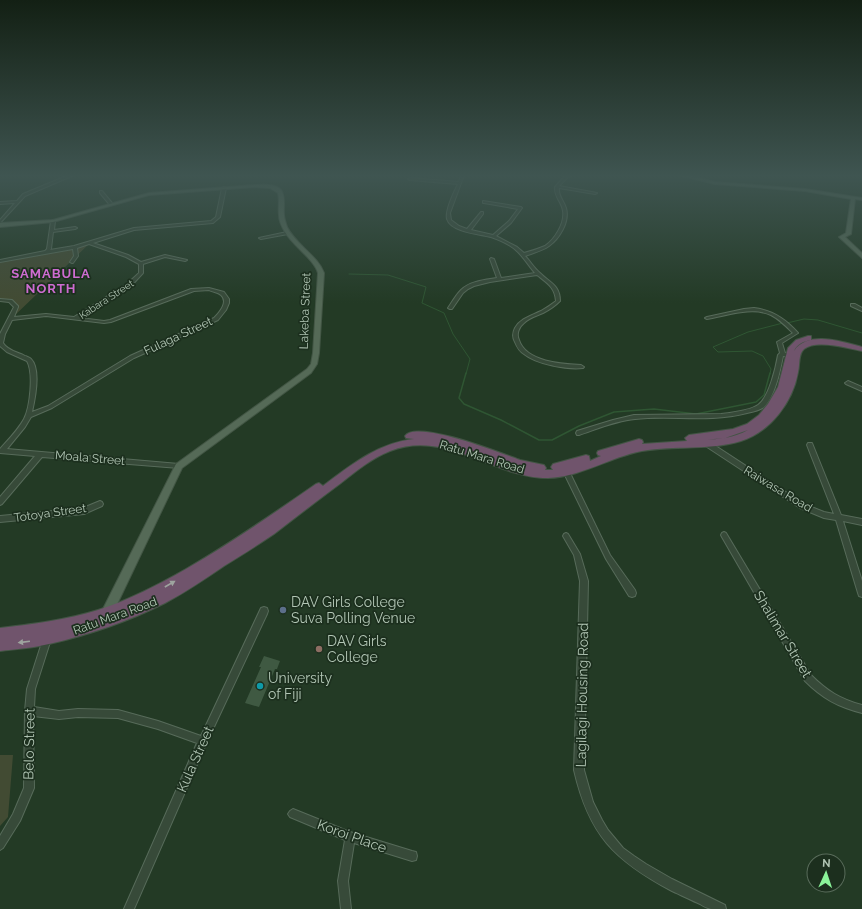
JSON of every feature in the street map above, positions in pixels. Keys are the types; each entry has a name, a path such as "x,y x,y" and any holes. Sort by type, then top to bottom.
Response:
{"highway":[{"name":"Ratu Mara Road","path":"105,618 164,588 224,553 284,513 355,460 386,442 417,436 443,437 522,464 545,468 566,465 624,445 639,442 701,437 735,432 758,421 768,410 784,380 786,354 797,342 809,338 830,339 862,345"},
{"name":"Ratu Mara Road","path":"0,645 145,606 189,584 285,520 363,460 397,444 420,442 441,443 459,448 499,464 524,471 550,474 566,471 643,447 665,444 719,442 751,434 768,422 779,406 791,383 797,353 803,346 813,342 827,342 862,349"},
{"name":"Ratu Mara Road","path":"0,634 49,633"}],"main road":[{"name":"Lakeba Street","path":"0,225 53,222 68,217"},
{"name":"Lakeba Street","path":"105,618 179,466 309,371 314,364 321,273 319,267 289,237 281,217"},
{"path":"850,217 848,234 842,237 862,256"}],"street":[{"path":"0,261 74,247 134,229 212,222 217,217"},
{"path":"448,217 451,224 493,237 513,246 523,255 538,274 555,287 558,294 558,301 547,310 524,320 516,330 516,341 533,358 547,363 580,368"},
{"path":"468,230 478,217"},
{"path":"493,237 513,217"},
{"path":"523,255 548,245 559,232 564,217"},
{"path":"46,253 49,249 53,222"},
{"path":"51,231 76,228"},
{"path":"261,238 287,233"},
{"path":"51,240 55,251"},
{"name":"Kabara Street","path":"76,318 133,282 141,273 141,264 127,256 90,243"},
{"path":"54,245 67,248"},
{"path":"72,262 76,256 74,247"},
{"path":"141,264 165,256 185,260"},
{"path":"492,260 500,280"},
{"path":"450,308 464,290 477,283 538,274"},
{"name":"Fulaga Street","path":"11,319 46,315 99,322 111,321 202,288 217,291 225,295 226,300 226,306 223,312 216,318 132,357 50,407 28,416"},
{"path":"0,300 10,301 16,307 11,319 3,326 0,343 3,348 30,361 33,366 34,374 28,416 1,451"},
{"path":"853,305 862,310"},
{"path":"579,433 610,422 633,417 710,417 733,414 760,407 766,399 786,354 780,348 779,342 796,333 786,323 762,309 742,310 707,318"},
{"path":"848,383 862,389"},
{"path":"719,442 721,453"},
{"name":"Raiwasa Road","path":"706,443 802,506 816,512 838,518 862,522"},
{"path":"810,445 838,518 862,593"},
{"name":"Moala Street","path":"1,451 179,466"},
{"path":"0,502 41,454"},
{"path":"566,471 608,557 632,593"},
{"name":"Totoya Street","path":"0,519 84,511 100,504"},
{"name":"Shalimar Street","path":"724,535 808,678 821,692 845,705 862,709"},
{"name":"Lagilagi Housing Road","path":"566,536 577,554 584,581 579,770 583,789 592,811 607,835 620,850 637,864 721,909"},
{"name":"Kula Street","path":"128,909 203,741 264,611"},
{"name":"Belo Street","path":"0,845 14,822 29,788 29,711 32,685 49,633"},
{"path":"29,711 59,715 78,713 118,714 158,725 203,741"},
{"name":"Koroi Place","path":"293,814 350,838 412,856"},
{"path":"346,909 343,881 350,838"}],"green space":[{"path":"90,243 11,319 18,307 9,301 0,302 0,260"},
{"path":"0,755 13,755 8,817 0,826"}],"building":[{"name":"University of Fiji","path":"264,656 280,661 277,669 275,669 259,707 245,703 261,667 259,667"}],"waterway":[{"path":"349,274 388,275 426,287 422,303 444,313 453,334 470,359 466,374"},
{"path":"787,323 804,319 818,320 862,333"},
{"path":"770,374 771,369 763,356 752,351 718,352 713,347 748,332 783,323"},
{"path":"466,373 459,398 464,404 501,420 539,440 552,440 579,426 614,412 654,409 696,414 756,402 764,395 770,373"}],"place":[{"name":"DAV Girls College Suva Polling Venue","path":"283,610"},
{"name":"DAV Girls College","path":"319,649"},
{"name":"University of Fiji","path":"260,686"}],"district":[{"name":"SAMABULA NORTH","path":"51,280"}]}
